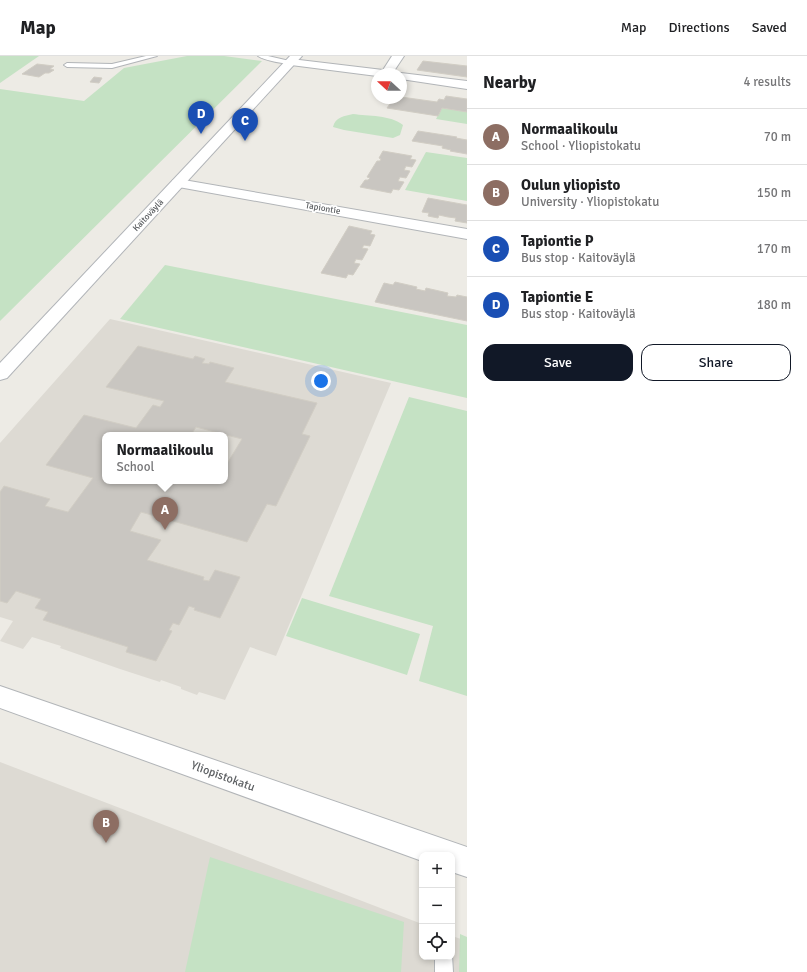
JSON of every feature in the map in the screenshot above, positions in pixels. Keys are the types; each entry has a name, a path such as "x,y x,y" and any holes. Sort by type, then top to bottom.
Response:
{"street":[{"path":"390,68 398,56"},
{"path":"293,59 371,72"},
{"name":"Kaitoväylä","path":"0,373 293,59"},
{"path":"407,77 467,85"},
{"name":"Tapiontie","path":"178,183 467,234"},
{"name":"Yliopistokatu","path":"0,697 436,852"}],"lane":[{"path":"67,65 112,66 154,56"},
{"path":"261,56 275,60 293,59"},
{"path":"444,960 444,972"}],"shaded area":[{"path":"110,319 391,383 276,656 250,647 225,700 199,692 197,695 181,689 181,687 120,669 60,648 61,646 32,637 23,649 0,641 13,621 0,617 0,443"},
{"path":"0,762 419,923 419,960 455,960 455,937 467,941 467,972 0,972"}],"green space":[{"path":"0,56 39,56 0,83"},
{"path":"187,56 224,56 262,61 0,321 0,89 84,101 124,68"},
{"path":"442,108 467,112 467,124 436,119"},
{"path":"353,114 392,119 403,125 400,135 393,138 333,127 338,119"},
{"path":"426,152 467,158 467,201 405,190"},
{"path":"165,265 467,325 467,398 120,319"},
{"path":"409,397 467,411 467,696 419,681 433,626 329,596"},
{"path":"302,598 420,634 407,675 286,636"},
{"path":"210,857 404,922 401,972 185,972"},
{"path":"460,934 467,937 467,972 459,972"}],"building":[{"path":"423,61 467,66 467,77 417,70"},
{"path":"37,64 54,66 50,69 54,70 39,77 22,74"},
{"path":"94,77 102,78 99,83 90,82"},
{"path":"446,96 467,99 467,112 442,108 438,116 387,108 390,104 407,104 407,98 437,102 439,99 444,100"},
{"path":"418,131 467,140 467,154 450,151 451,150 442,148 443,146 412,141"},
{"path":"383,151 412,156 410,159 416,160 412,167 406,166 404,170 410,171 406,178 400,177 398,181 404,182 399,190 393,189 391,193 360,187 365,180 370,178 367,177 377,161 380,161 381,159 379,158"},
{"path":"428,198 467,205 467,223 455,221 456,218 439,215 438,218 428,216 429,213 422,212"},
{"path":"349,226 372,231 370,234 375,235 370,246 364,245 362,248 368,249 362,260 356,259 354,263 360,264 353,275 348,274 346,278 321,273"},
{"path":"395,282 417,287 416,289 425,291 426,288 448,293 447,296 456,297 457,295 467,297 467,321 375,302 384,283 393,285"},
{"path":"138,346 193,359 195,356 205,359 202,363 209,364 210,362 234,368 225,382 317,403 302,434 310,436 276,506 267,504 247,542 141,512 130,531 161,540 147,560 204,577 203,580 209,581 215,570 240,577 220,618 194,610 195,608 189,606 179,625 173,623 169,630 172,631 156,661 126,652 128,647 43,620 48,612 35,608 41,599 16,591 7,603 0,601 0,492 4,486 50,499 45,506 68,512 93,478 46,465 84,415 136,428 153,405 160,407 164,401 106,387"}],"place":[{"name":"Tapiontie E","path":"201,134"},
{"name":"Tapiontie P","path":"245,141"},
{"name":"Normaalikoulu","path":"165,530"},
{"name":"Oulun yliopisto","path":"106,843"}]}
